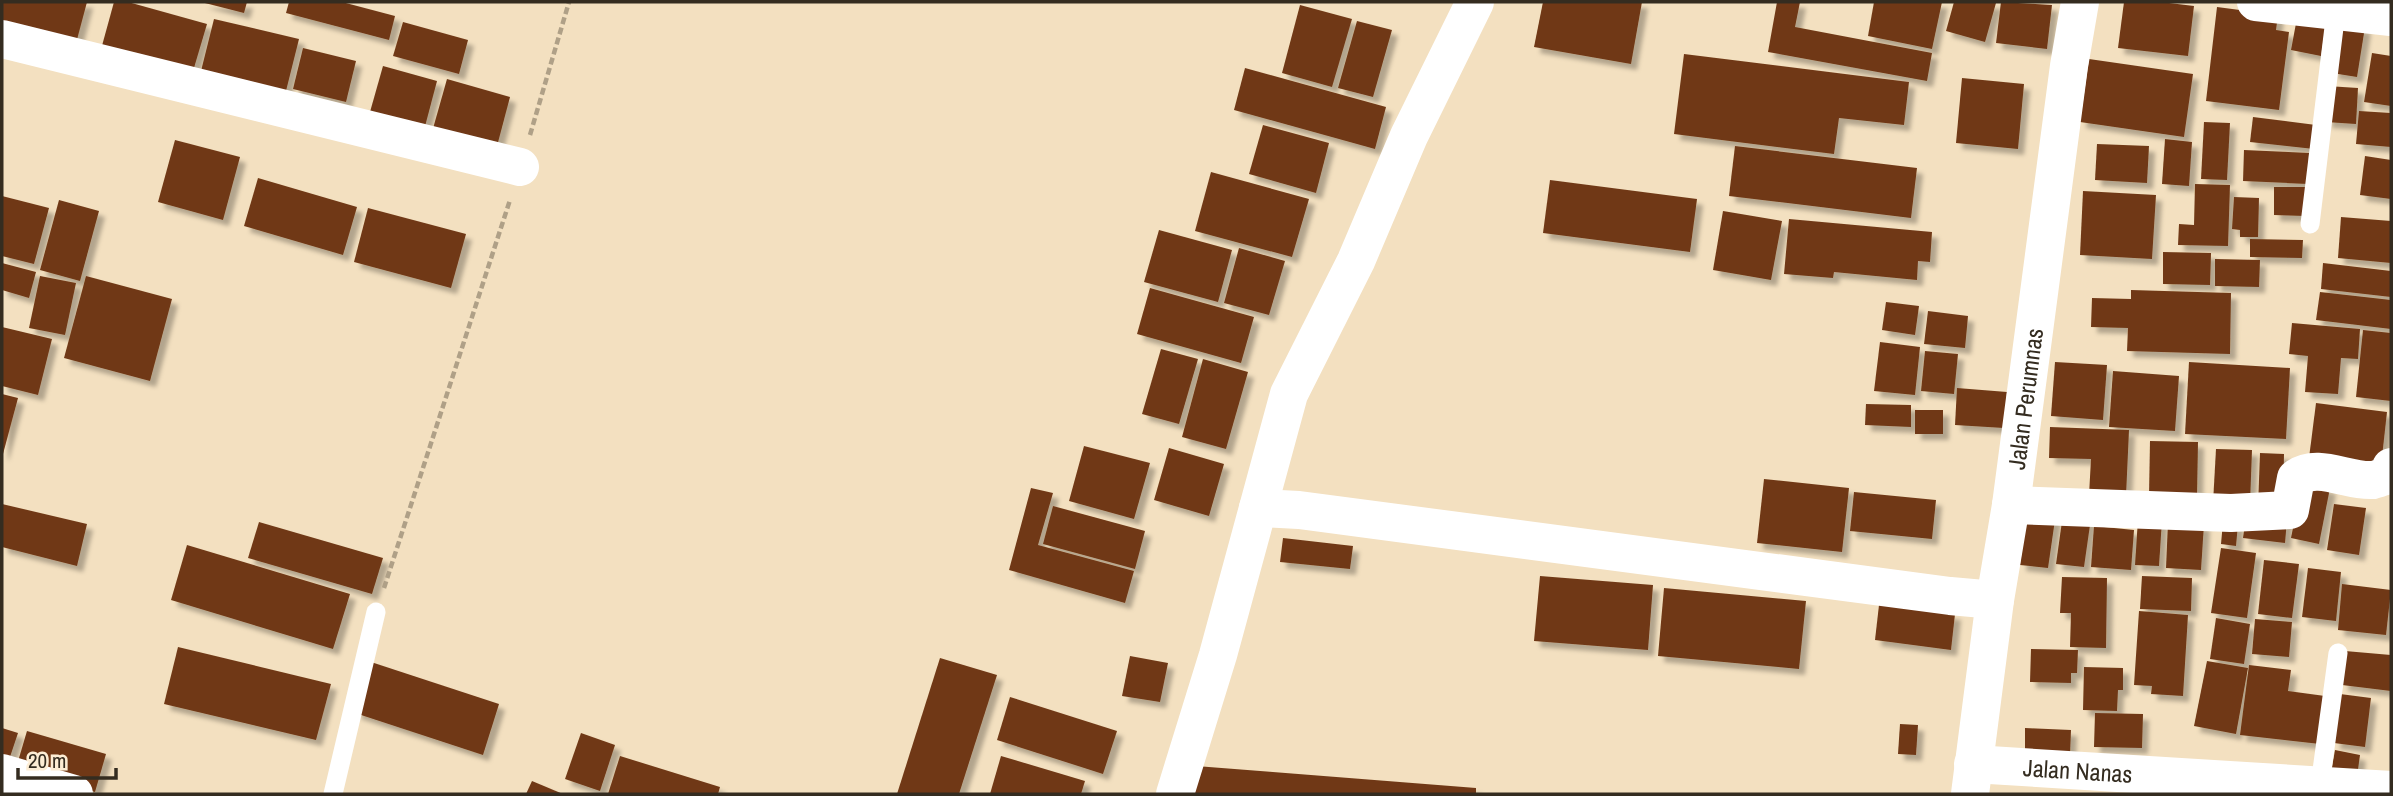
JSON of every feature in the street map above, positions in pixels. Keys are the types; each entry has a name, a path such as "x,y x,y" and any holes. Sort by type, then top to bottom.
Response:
{"street":[{"path":"1175,794 1218,655 1289,394 1356,261 1409,136 1475,2"},
{"name":"Jalan Perumnas","path":"1971,779 2080,2"},
{"path":"2256,2 2391,17"},
{"path":"2,39 520,167"},
{"path":"2011,505 2231,513 2290,510 2296,478 2303,472 2372,480 2389,475 2391,467"},
{"path":"1258,508 1299,510 1995,600"},
{"path":"2,773 74,794"},
{"name":"Jalan Nanas","path":"1971,779 2274,788 2320,785 2391,790"}],"lane":[{"path":"2310,224 2336,10"},
{"path":"333,794 376,612"},
{"path":"2320,785 2338,653"}],"path":[{"path":"376,612 520,167 569,2"}],"building":[{"path":"2,2 87,2 74,51 2,32"},
{"path":"114,2 128,2 207,24 191,78 100,53"},
{"path":"201,2 247,2 244,13"},
{"path":"289,2 342,2 395,16 389,40 286,13"},
{"path":"1543,2 1642,2 1631,64 1534,47"},
{"path":"1777,2 1800,2 1795,27 1932,53 1927,81 1768,52"},
{"path":"1874,2 1942,2 1932,49 1868,36"},
{"path":"1954,2 1996,3 1985,42 1946,31"},
{"path":"2001,2 2052,5 2047,49 1996,43"},
{"path":"2124,2 2161,2 2194,6 2188,56 2118,48"},
{"path":"1300,5 1352,19 1332,87 1282,73"},
{"path":"2217,7 2278,15 2276,30 2289,32 2279,110 2206,101"},
{"path":"2297,18 2326,23 2321,56 2291,50"},
{"path":"214,19 299,39 283,103 198,83"},
{"path":"1357,21 1392,30 1373,97 1338,88"},
{"path":"403,22 468,40 459,74 393,56"},
{"path":"2340,24 2365,27 2357,77 2332,73"},
{"path":"303,48 356,61 346,102 293,89"},
{"path":"2372,53 2391,56 2391,106 2364,102"},
{"path":"1684,54 1909,82 1904,125 1839,118 1834,154 1674,134"},
{"path":"2089,59 2193,74 2184,137 2080,122"},
{"path":"383,66 437,81 423,134 368,119"},
{"path":"1245,68 1386,107 1375,149 1234,110"},
{"path":"1962,78 2024,84 2018,149 1956,143"},
{"path":"447,79 510,97 496,150 432,132"},
{"path":"2327,86 2358,88 2356,124 2326,122"},
{"path":"2359,111 2391,113 2391,147 2356,144"},
{"path":"2253,117 2316,125 2314,149 2250,142"},
{"path":"2204,122 2230,123 2227,180 2201,179"},
{"path":"1263,125 1329,143 1316,193 1249,174"},
{"path":"2165,139 2192,142 2189,186 2162,184"},
{"path":"175,140 240,157 223,220 158,202"},
{"path":"2097,144 2149,146 2147,183 2095,180"},
{"path":"1735,146 1917,168 1911,218 1729,196"},
{"path":"2244,150 2309,153 2308,184 2243,181"},
{"path":"2365,156 2391,160 2391,199 2360,195"},
{"path":"1211,172 1309,199 1292,257 1195,231"},
{"path":"258,178 357,207 343,255 244,226"},
{"path":"1550,180 1697,199 1690,252 1543,233"},
{"path":"2195,184 2230,185 2228,246 2178,245 2179,224 2194,225"},
{"path":"2274,187 2305,187 2305,216 2274,215"},
{"path":"2083,191 2156,195 2152,259 2080,255"},
{"path":"2,196 49,208 34,264 2,256"},
{"path":"2234,197 2259,198 2258,237 2240,237 2240,230 2232,229"},
{"path":"59,200 99,211 80,281 40,270"},
{"path":"368,208 466,234 451,288 354,262"},
{"path":"1723,211 1782,221 1771,280 1713,270"},
{"path":"2341,217 2391,221 2391,263 2338,258"},
{"path":"1789,219 1932,232 1930,262 1918,261 1917,280 1834,272 1833,278 1784,274"},
{"path":"1159,230 1232,250 1218,302 1144,282"},
{"path":"2250,239 2303,240 2302,258 2250,257"},
{"path":"1239,248 1285,261 1269,315 1224,303"},
{"path":"2163,252 2211,253 2210,285 2163,284"},
{"path":"2215,259 2260,260 2259,287 2215,286"},
{"path":"2,263 36,272 29,298 2,290"},
{"path":"2323,263 2391,271 2391,297 2321,289"},
{"path":"40,276 76,283 65,335 29,328"},
{"path":"86,276 172,299 150,381 64,358"},
{"path":"1150,288 1254,317 1241,363 1137,334"},
{"path":"2131,290 2231,293 2230,354 2127,351 2128,328 2091,327 2092,298 2131,299"},
{"path":"2320,292 2391,300 2391,329 2316,320"},
{"path":"1886,302 1919,306 1915,335 1882,330"},
{"path":"1928,311 1968,316 1965,348 1924,344"},
{"path":"2292,323 2360,329 2358,359 2341,358 2338,394 2305,392 2308,356 2289,354"},
{"path":"2,327 52,339 38,395 2,386"},
{"path":"2363,330 2391,333 2391,401 2356,397"},
{"path":"1880,342 1920,347 1915,395 1874,391"},
{"path":"1161,349 1198,359 1179,424 1142,414"},
{"path":"1925,351 1958,354 1954,394 1921,391"},
{"path":"1203,359 1248,372 1226,449 1182,437"},
{"path":"2055,362 2107,365 2103,420 2051,416"},
{"path":"2189,362 2290,368 2286,439 2185,434"},
{"path":"2113,371 2179,376 2175,431 2109,427"},
{"path":"1957,388 2007,392 2004,428 1955,425"},
{"path":"2,394 18,398 3,454 2,454"},
{"path":"2316,403 2387,412 2381,466 2309,458"},
{"path":"1866,404 1911,405 1911,427 1865,425"},
{"path":"1915,410 1943,410 1943,434 1915,434"},
{"path":"2050,427 2129,430 2126,496 2089,495 2091,459 2049,458"},
{"path":"2150,441 2198,442 2197,496 2149,496"},
{"path":"1084,446 1150,463 1134,519 1069,501"},
{"path":"1169,448 1224,464 1209,516 1154,500"},
{"path":"2216,449 2252,450 2250,504 2213,503"},
{"path":"2260,453 2284,454 2283,507 2258,507"},
{"path":"1764,479 1849,488 1842,552 1757,543"},
{"path":"2302,483 2330,488 2319,544 2291,538"},
{"path":"1031,488 1053,493 1038,545 1134,571 1125,603 1009,570"},
{"path":"1854,492 1936,500 1932,539 1850,531"},
{"path":"2,504 87,524 77,566 2,547"},
{"path":"2334,504 2366,508 2359,555 2327,550"},
{"path":"1053,506 1145,531 1135,569 1043,544"},
{"path":"2027,510 2056,513 2048,568 2020,565"},
{"path":"2063,514 2091,518 2084,567 2056,564"},
{"path":"2246,516 2287,520 2285,543 2243,538"},
{"path":"2138,519 2162,520 2159,566 2135,565"},
{"path":"259,522 383,558 372,594 248,558"},
{"path":"2168,522 2204,524 2201,570 2166,568"},
{"path":"2223,522 2238,524 2236,546 2221,544"},
{"path":"2094,526 2134,530 2131,570 2091,567"},
{"path":"1283,538 1353,546 1350,569 1280,562"},
{"path":"187,545 350,594 333,649 171,600"},
{"path":"2221,548 2256,553 2247,618 2211,613"},
{"path":"2264,560 2299,564 2292,618 2258,614"},
{"path":"2308,568 2341,572 2336,621 2302,617"},
{"path":"1540,576 1653,585 1648,650 1534,641"},
{"path":"2142,576 2192,578 2191,611 2140,609"},
{"path":"2062,577 2107,578 2106,648 2070,647 2071,613 2060,613"},
{"path":"2342,584 2391,590 2386,635 2338,630"},
{"path":"1664,588 1806,601 1799,669 1658,656"},
{"path":"1879,605 1955,614 1951,650 1875,640"},
{"path":"2139,611 2188,615 2183,696 2151,694 2152,686 2134,685"},
{"path":"2216,618 2250,624 2244,664 2210,659"},
{"path":"2255,619 2292,622 2289,657 2252,654"},
{"path":"178,647 331,684 316,740 164,704"},
{"path":"2031,649 2078,650 2077,673 2071,673 2071,683 2030,682"},
{"path":"2345,651 2391,655 2391,691 2342,685"},
{"path":"1130,656 1168,663 1160,702 1122,696"},
{"path":"940,658 997,675 959,794 897,794"},
{"path":"2207,661 2248,668 2236,734 2194,726"},
{"path":"371,662 499,704 483,755 355,713"},
{"path":"2249,665 2291,670 2288,691 2325,696 2320,744 2240,735"},
{"path":"2084,667 2123,668 2123,690 2118,690 2117,711 2083,710"},
{"path":"2340,694 2371,698 2365,747 2334,743"},
{"path":"1010,697 1117,731 1103,774 997,740"},
{"path":"2095,713 2143,714 2142,748 2094,747"},
{"path":"1900,724 1918,725 1916,755 1898,754"},
{"path":"2,728 18,733 9,760 2,757"},
{"path":"2025,728 2071,730 2070,755 2025,753"},
{"path":"27,731 106,754 95,792 16,768"},
{"path":"581,733 615,745 600,791 565,779"},
{"path":"2335,750 2360,755 2357,777 2331,773"},
{"path":"620,756 720,787 718,794 608,794"},
{"path":"1001,756 1085,781 1081,794 990,794"},
{"path":"1196,766 1476,788 1476,794 1194,794"},
{"path":"532,781 563,794 526,794"}]}
